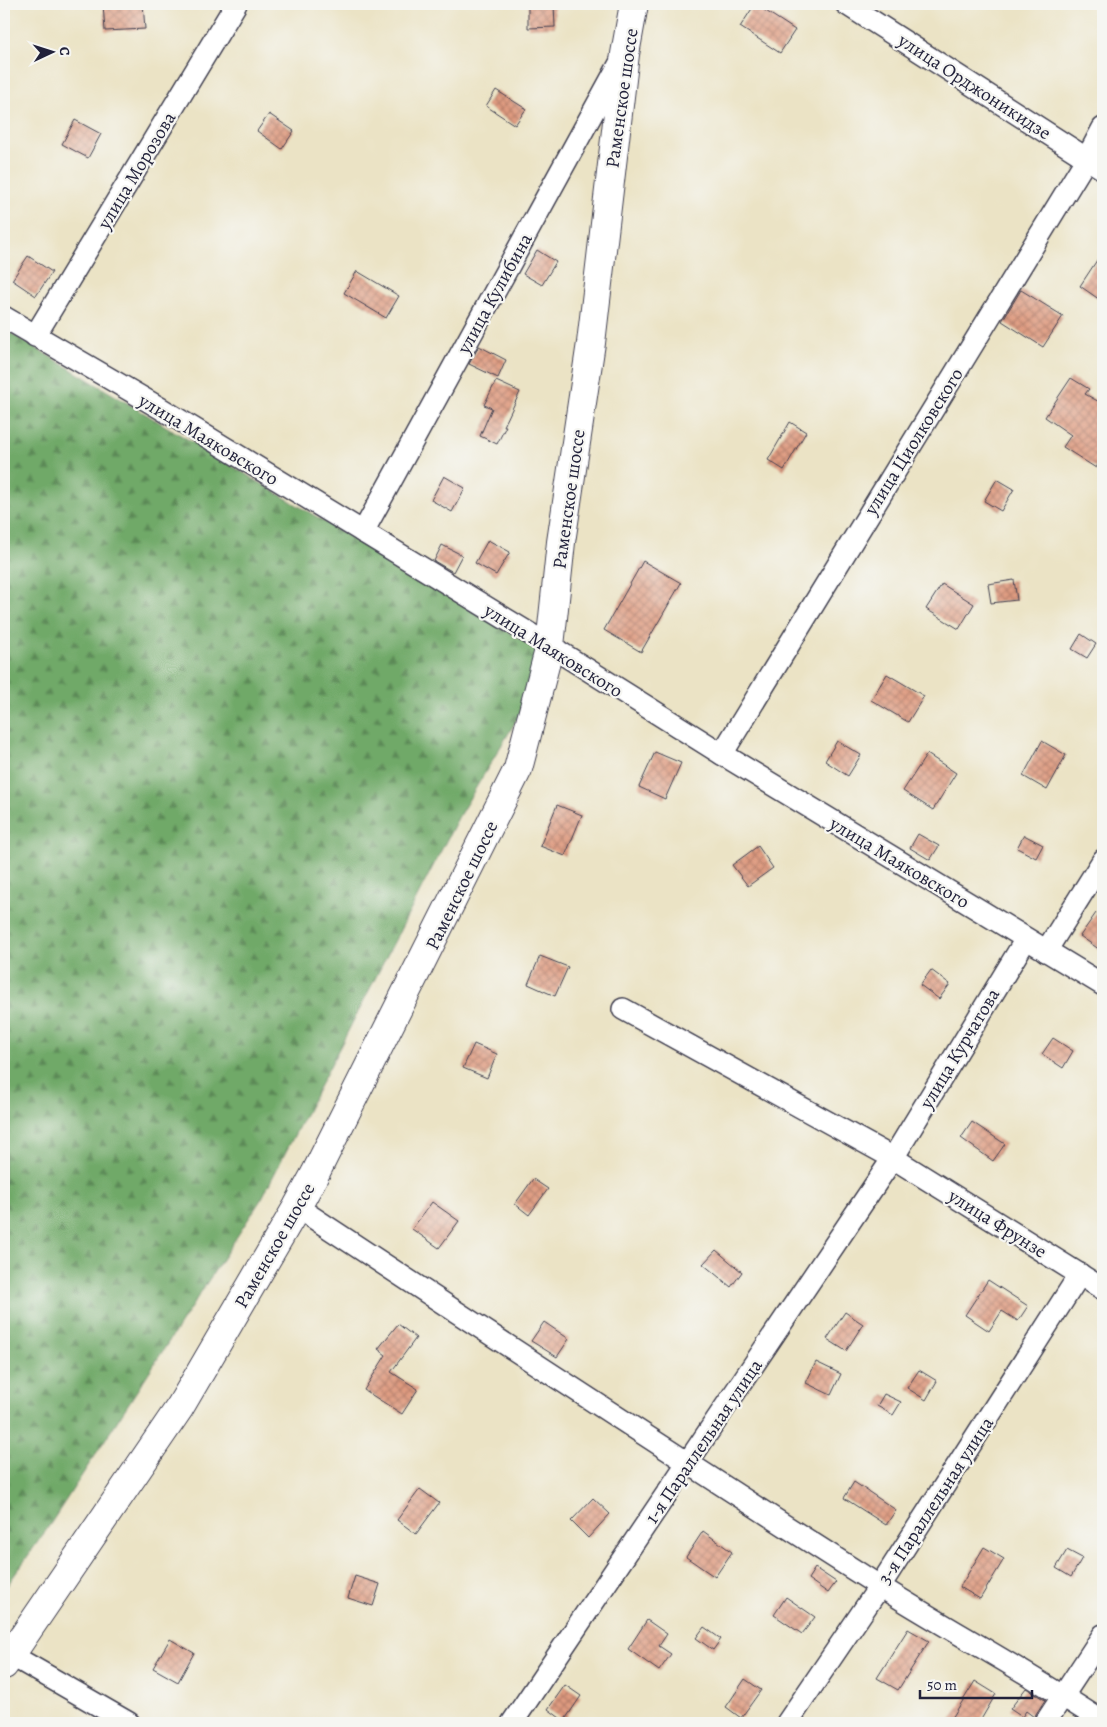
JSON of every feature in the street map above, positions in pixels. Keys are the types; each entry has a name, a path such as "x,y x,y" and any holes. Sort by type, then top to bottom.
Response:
{"main road":[{"name":"Раменское шоссе","path":"7,1660 180,1407 297,1207 437,934 518,769 550,646 562,542 590,343 625,54 634,4"}],"street":[{"name":"улица Морозова","path":"35,336 236,4"},
{"name":"улица Орджоникидзе","path":"846,4 1095,164"},
{"name":"улица Кулибина","path":"363,532 625,54"},
{"name":"улица Циолковского","path":"722,754 1095,164 1103,128"},
{"name":"улица Маяковского","path":"4,317 160,408 1103,986"},
{"path":"1046,950 1103,860"},
{"name":"улица Курчатова","path":"893,1158 1026,939"},
{"name":"улица Фрунзе","path":"622,1010 893,1158 1103,1289"},
{"name":"1-я Параллельная улица","path":"512,1723 893,1158"},
{"path":"297,1207 688,1464 880,1586 1063,1695 1103,1722"},
{"name":"3-я Параллельная улица","path":"787,1723 880,1586 1080,1274"},
{"path":"1045,1723 1103,1635"},
{"path":"7,1660 129,1723"}],"green space":[{"path":"4,329 540,651 519,716 459,816 262,1198 51,1523 4,1590"}],"building":[{"path":"103,4 143,4 145,29 105,31"},
{"path":"528,4 554,4 555,27 528,28"},
{"path":"755,4 795,30 780,53 740,27"},
{"path":"496,90 526,109 515,125 486,106"},
{"path":"269,114 294,131 282,149 257,131"},
{"path":"75,120 101,134 88,158 62,144"},
{"path":"537,250 556,262 542,285 523,274"},
{"path":"1103,251 1103,302 1080,286"},
{"path":"28,256 52,272 36,296 12,280"},
{"path":"357,271 399,296 386,318 344,293"},
{"path":"1021,290 1063,316 1043,347 1002,321"},
{"path":"479,346 506,360 498,378 469,364"},
{"path":"1071,378 1089,389 1085,394 1103,404 1103,456 1096,468 1063,447 1071,435 1045,417"},
{"path":"496,381 520,392 497,444 480,436 492,408 484,405"},
{"path":"790,422 806,432 784,470 768,460"},
{"path":"444,476 465,488 452,512 431,500"},
{"path":"997,479 1014,489 1001,511 984,501"},
{"path":"488,540 510,552 496,575 475,563"},
{"path":"442,545 462,555 453,572 434,561"},
{"path":"643,561 681,583 641,652 604,630"},
{"path":"1014,580 1017,600 991,603 988,584"},
{"path":"942,584 974,604 959,629 926,609"},
{"path":"1081,634 1096,644 1087,658 1072,649"},
{"path":"887,674 924,696 908,722 871,700"},
{"path":"837,741 861,755 848,776 825,761"},
{"path":"1042,741 1066,755 1047,790 1023,776"},
{"path":"655,752 681,763 665,799 639,787"},
{"path":"927,754 956,773 933,810 903,791"},
{"path":"557,805 582,815 565,856 540,846"},
{"path":"918,834 939,846 930,860 910,848"},
{"path":"1024,835 1043,845 1036,858 1017,848"},
{"path":"758,846 773,868 748,886 732,865"},
{"path":"1096,913 1103,918 1103,952 1080,936"},
{"path":"540,956 568,967 555,996 528,984"},
{"path":"931,970 950,984 939,999 920,985"},
{"path":"1053,1038 1073,1051 1063,1068 1042,1054"},
{"path":"474,1044 497,1054 487,1078 463,1068"},
{"path":"972,1122 1005,1144 993,1161 961,1138"},
{"path":"533,1179 548,1189 529,1215 515,1204"},
{"path":"432,1202 459,1221 439,1248 412,1229"},
{"path":"716,1250 742,1272 731,1287 703,1264"},
{"path":"988,1280 1028,1306 1018,1321 1002,1311 989,1331 965,1315"},
{"path":"845,1312 863,1324 846,1351 827,1339"},
{"path":"544,1322 569,1339 557,1357 531,1341"},
{"path":"398,1324 416,1338 391,1372 418,1389 402,1414 364,1390 386,1355 378,1349"},
{"path":"816,1362 841,1374 831,1395 806,1383"},
{"path":"919,1370 937,1381 926,1400 907,1388"},
{"path":"884,1394 901,1402 893,1415 877,1406"},
{"path":"854,1482 896,1510 886,1525 844,1498"},
{"path":"420,1489 439,1503 416,1534 397,1520"},
{"path":"593,1498 610,1514 588,1538 571,1521"},
{"path":"703,1531 732,1552 715,1577 686,1557"},
{"path":"984,1547 1004,1559 980,1599 960,1587"},
{"path":"1067,1550 1082,1558 1071,1577 1056,1568"},
{"path":"815,1568 836,1582 828,1593 808,1579"},
{"path":"355,1576 380,1584 373,1606 348,1598"},
{"path":"786,1597 815,1617 802,1634 774,1615"},
{"path":"647,1620 667,1634 659,1646 671,1654 659,1671 628,1649"},
{"path":"704,1627 721,1639 713,1650 696,1638"},
{"path":"908,1629 929,1641 898,1690 877,1678"},
{"path":"170,1639 194,1653 178,1682 153,1668"},
{"path":"745,1679 761,1690 741,1718 726,1707"},
{"path":"975,1681 996,1694 979,1723 949,1723"},
{"path":"565,1685 581,1696 564,1721 548,1709"},
{"path":"1026,1688 1045,1700 1034,1717 1026,1711 1022,1717 1010,1709"}]}
